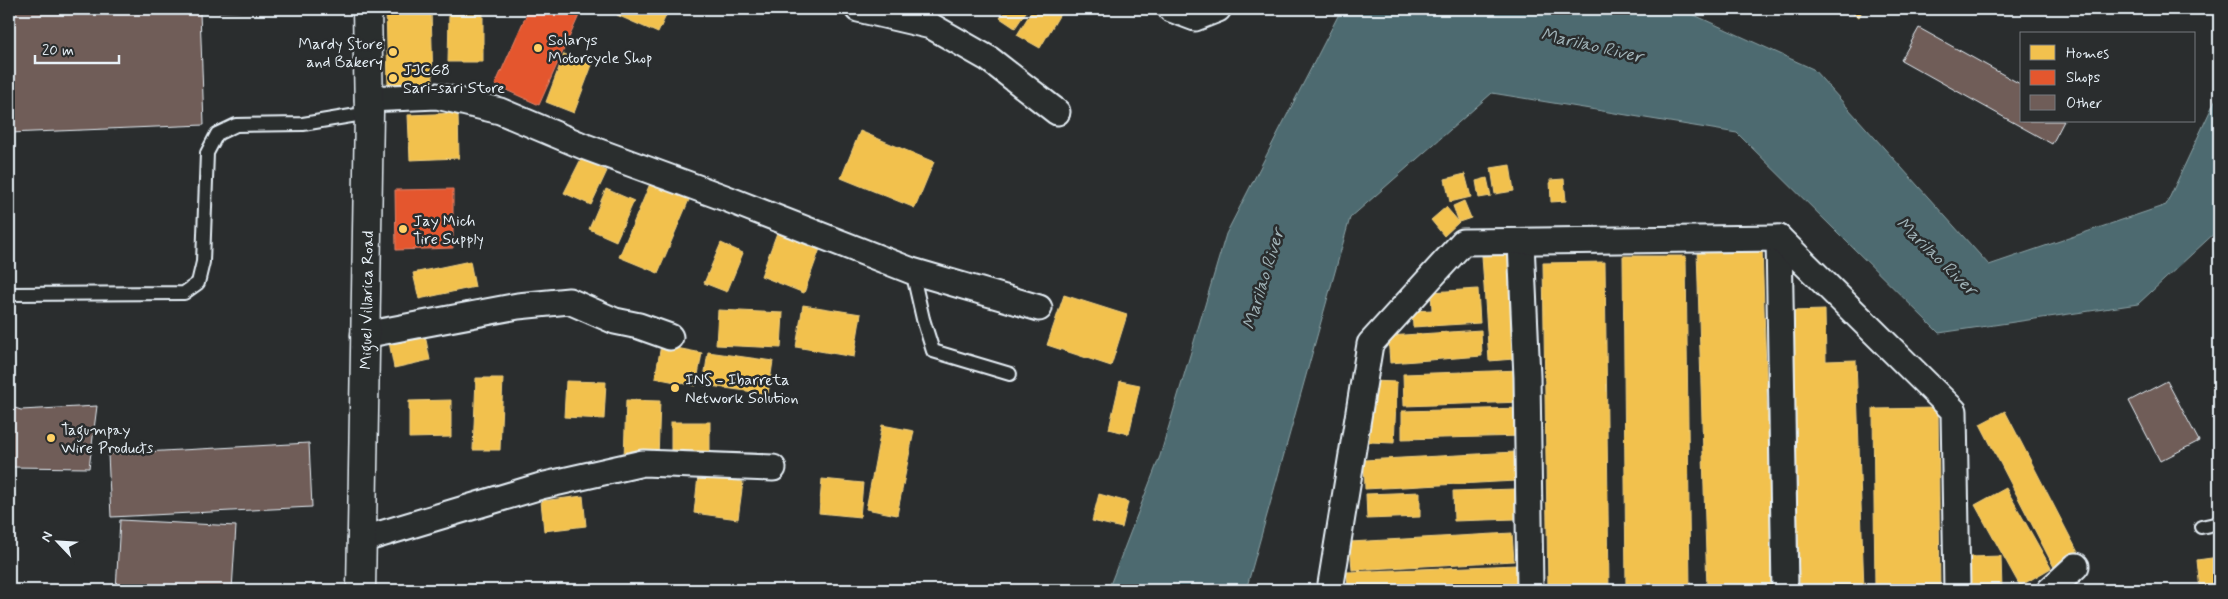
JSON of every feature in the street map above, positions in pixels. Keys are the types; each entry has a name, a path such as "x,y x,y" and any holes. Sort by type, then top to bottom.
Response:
{"main road":[{"name":"Miguel Villarica Road","path":"361,590 368,106 367,9"}],"street":[{"path":"858,9 931,26 989,59 1057,112"},
{"path":"1171,9 1195,18 1218,9"},
{"path":"368,106 437,96 500,111 583,146 725,198 912,271 1039,308"},
{"path":"1779,238 1785,590"},
{"path":"1330,590 1370,344 1463,242 1779,238 1954,411 1958,590"},
{"path":"1521,242 1527,377 1530,590"},
{"path":"364,335 518,306 569,301 615,321 639,326 670,337"},
{"path":"361,540 540,486 643,463 773,468"},
{"path":"2050,590 2076,566"}],"lane":[{"path":"9,294 184,293 198,283 203,262 207,153 217,134 236,125 303,124 368,106"},
{"path":"912,271 922,319 933,352 1010,374"},
{"path":"2201,527 2219,523"}],"water":[{"name":"Marilao River","path":"1346,9 1681,9 1813,69 1989,265 2166,205 2219,92 2219,229 2138,304 1939,333 1737,133 1492,93 1350,218 1246,590 1108,590 1160,456 1226,234 1340,12"}],"building: Homes":[{"path":"386,9 431,9 433,83 388,85"},
{"path":"620,9 669,9 658,33 617,15"},
{"path":"1006,9 1028,9 1015,28 1000,18"},
{"path":"1033,9 1063,9 1040,48 1017,35"},
{"path":"1844,9 1863,9 1859,17"},
{"path":"449,14 483,14 483,62 448,62"},
{"path":"564,54 592,65 574,113 546,102"},
{"path":"458,113 459,158 410,160 408,115"},
{"path":"860,131 934,162 915,208 841,178"},
{"path":"581,159 607,171 591,205 564,193"},
{"path":"1510,165 1514,191 1495,194 1491,168"},
{"path":"1465,174 1471,197 1450,202 1445,179"},
{"path":"1487,178 1491,196 1479,198 1476,181"},
{"path":"652,179 691,195 658,273 619,257"},
{"path":"1564,179 1566,201 1551,202 1550,180"},
{"path":"606,189 634,201 616,241 589,229"},
{"path":"1464,201 1471,218 1459,222 1453,206"},
{"path":"1446,207 1459,222 1444,236 1431,220"},
{"path":"778,230 821,246 804,293 761,276"},
{"path":"721,243 743,253 727,292 704,283"},
{"path":"1762,246 1773,590 1707,590 1697,249"},
{"path":"1508,254 1514,359 1489,361 1482,256"},
{"path":"1623,256 1686,256 1690,590 1626,590"},
{"path":"470,261 475,287 419,299 413,273"},
{"path":"1605,262 1609,590 1548,590 1543,263"},
{"path":"1478,289 1480,323 1413,327 1412,311 1432,310 1431,292"},
{"path":"1064,295 1127,315 1111,366 1047,345"},
{"path":"803,305 861,314 854,357 796,347"},
{"path":"718,310 783,313 781,348 716,345"},
{"path":"1825,310 1826,361 1856,360 1864,590 1800,590 1791,311"},
{"path":"1481,330 1482,356 1390,363 1388,336"},
{"path":"425,335 430,360 394,368 389,342"},
{"path":"661,345 702,353 696,386 655,378"},
{"path":"708,352 773,361 768,394 703,385"},
{"path":"1522,370 1523,402 1404,406 1403,374"},
{"path":"476,378 503,378 500,450 473,450"},
{"path":"566,381 606,382 604,419 564,417"},
{"path":"1120,381 1140,385 1129,434 1109,429"},
{"path":"1371,381 1397,382 1394,443 1369,442"},
{"path":"451,400 451,437 409,438 409,401"},
{"path":"626,400 660,401 658,459 624,458"},
{"path":"1523,408 1524,436 1402,439 1402,411"},
{"path":"1938,408 1940,590 1875,590 1873,409"},
{"path":"2005,411 2083,562 2058,575 1980,424"},
{"path":"671,422 710,422 710,460 671,460"},
{"path":"882,425 914,431 897,515 866,509"},
{"path":"1515,452 1516,481 1365,489 1364,460"},
{"path":"698,476 743,482 738,519 694,513"},
{"path":"822,479 863,483 860,517 819,513"},
{"path":"2006,488 2051,568 2020,586 1975,505"},
{"path":"1515,489 1516,519 1454,521 1453,491"},
{"path":"1420,492 1420,517 1367,519 1366,494"},
{"path":"1099,494 1128,502 1122,528 1092,521"},
{"path":"583,496 586,526 544,531 541,501"},
{"path":"1512,533 1514,561 1352,570 1350,542"},
{"path":"2001,556 2002,590 1970,590 1969,557"},
{"path":"2219,557 2219,590 2200,590 2197,560"},
{"path":"1516,565 1517,590 1348,590 1347,572"}],"building: Shops":[{"name":"Solarys Motorcycle Shop","path":"529,9 575,9 581,11 539,105 495,85"},
{"path":"453,189 453,248 396,250 395,190"}],"building: Other":[{"path":"9,9 285,9 200,12 204,125 9,133"},
{"path":"1919,28 2020,84 2020,122 2063,122 2052,144 1901,60"},
{"path":"2167,381 2199,441 2160,461 2129,401"},
{"name":"Tagumpay Wire Products","path":"9,406 21,410 97,406 89,468 11,467 9,485"},
{"path":"309,443 312,507 111,517 108,454"},
{"path":"120,520 236,526 232,590 116,590"}],"place":[{"name":"Solarys Motorcycle Shop","path":"538,48"},
{"name":"Mardy Store and Bakery","path":"393,52"},
{"name":"JJCG8 Sari-sari Store","path":"393,78"},
{"name":"Jay Mich Tire Supply","path":"403,229"},
{"name":"INS - Ibarreta Network Solution","path":"675,388"},
{"name":"Tagumpay Wire Products","path":"51,438"}]}
